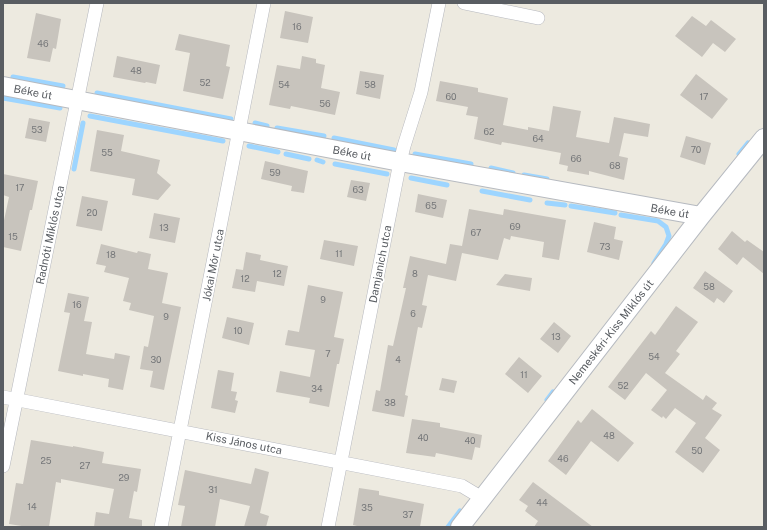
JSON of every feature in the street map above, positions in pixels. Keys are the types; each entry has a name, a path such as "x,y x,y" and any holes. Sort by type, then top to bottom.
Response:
{"street":[{"name":"Radnóti Miklós utca","path":"3,466 97,3"},
{"name":"Jókai Mór utca","path":"161,527 264,3"},
{"name":"Damjanich utca","path":"328,527 400,162 421,92 439,3"},
{"path":"464,3 538,18"},
{"name":"Béke út","path":"3,86 400,162 701,216"},
{"name":"Nemeskéri-Kiss Miklós út","path":"460,527 701,216 764,138"},
{"name":"Kiss János utca","path":"3,397 181,430 462,486 482,498"}],"building":[{"path":"285,11 313,17 308,43 280,38"},
{"path":"36,13 61,19 56,49 53,48 50,62 27,58"},
{"path":"692,16 706,26 711,20 736,39 725,52 713,43 702,57 675,36"},
{"path":"179,34 230,45 226,66 230,67 223,99 183,91 190,53 175,50"},
{"path":"117,56 160,65 156,84 113,77"},
{"path":"302,56 316,59 316,63 325,65 321,88 340,92 335,115 291,106 290,109 269,105 277,65 300,69"},
{"path":"360,71 384,75 380,99 356,94"},
{"path":"696,74 728,99 712,119 680,95"},
{"path":"440,81 478,88 478,92 508,98 503,125 528,130 528,127 549,131 553,106 581,111 576,137 609,143 614,117 650,124 648,137 624,133 619,156 628,158 624,180 589,171 589,175 567,171 568,166 559,164 561,153 502,142 501,145 474,139 478,117 466,115 468,107 436,101"},
{"path":"29,118 50,122 46,142 25,138"},
{"path":"97,130 124,135 121,151 160,160 157,173 171,185 158,200 132,195 135,179 90,171"},
{"path":"686,136 711,143 705,165 680,157"},
{"path":"265,161 308,171 304,193 291,191 292,186 261,179"},
{"path":"3,174 38,181 21,251 3,247 3,225 9,197 3,195"},
{"path":"351,180 370,183 366,201 347,197"},
{"path":"418,194 447,200 443,218 415,212"},
{"path":"82,196 108,201 102,231 76,226"},
{"path":"469,209 503,215 504,209 566,220 559,260 542,257 544,242 511,236 510,240 504,238 498,260 462,253 456,281 428,275 422,305 427,306 422,328 418,327 405,395 408,396 404,417 372,411 376,390 380,391 388,345 393,346 406,288 403,288 410,256 446,264 450,244 462,246"},
{"path":"154,213 180,218 175,243 149,238"},
{"path":"594,222 616,227 614,239 623,241 619,260 587,252"},
{"path":"732,231 745,242 747,240 764,252 764,274 743,257 737,265 718,249"},
{"path":"324,240 358,246 354,266 320,259"},
{"path":"101,244 137,253 138,251 151,254 148,269 168,273 162,303 181,307 164,390 150,387 153,371 140,369 144,346 148,347 154,316 129,310 131,303 123,301 129,278 104,272 106,266 96,264"},
{"path":"246,252 261,255 260,260 288,266 284,286 257,281 255,292 232,288 236,269 243,270"},
{"path":"705,271 733,291 724,303 717,298 714,303 693,288"},
{"path":"505,274 532,278 530,291 496,285"},
{"path":"308,285 343,292 334,337 344,339 339,364 337,364 329,407 309,403 310,398 276,392 280,371 310,377 315,350 285,345 288,330 299,332"},
{"path":"68,293 89,297 84,321 92,322 86,354 114,359 115,353 130,356 123,390 108,387 109,379 58,371 70,313 64,312"},
{"path":"676,306 698,322 676,351 680,354 665,373 703,400 706,395 717,403 712,409 722,415 705,438 720,450 703,473 675,452 696,423 675,408 666,419 663,416 662,418 651,410 667,390 646,373 625,400 608,387 651,331 655,335"},
{"path":"227,317 254,323 249,345 222,338"},
{"path":"554,322 571,336 558,353 540,339"},
{"path":"519,357 542,376 528,393 505,374"},
{"path":"218,370 234,373 231,391 237,392 235,400 238,401 235,413 211,408"},
{"path":"442,378 457,381 454,393 439,390"},
{"path":"592,409 634,443 618,462 591,441 566,475 548,461 578,420 581,423"},
{"path":"412,419 440,423 440,427 482,435 480,448 475,447 472,460 436,453 435,457 406,453"},
{"path":"31,440 104,452 102,463 141,469 137,492 134,491 129,518 142,520 142,527 94,527 96,512 109,514 114,489 61,479 61,483 56,482 49,527 28,527 9,524 16,483 23,484"},
{"path":"255,468 269,472 260,513 269,516 266,527 244,527 250,506 220,499 215,527 181,527 185,506 178,505 185,470 251,484"},
{"path":"533,482 593,527 534,527 538,521 525,511 528,506 519,500"},
{"path":"359,488 379,491 379,495 424,504 420,527 361,527 353,525"}],"waterway":[{"path":"13,77 63,86"},
{"path":"97,93 231,119"},
{"path":"3,98 60,108"},
{"path":"90,116 223,141"},
{"path":"74,169 83,123"},
{"path":"255,123 267,126"},
{"path":"277,128 324,136"},
{"path":"334,138 394,150"},
{"path":"739,154 748,143"},
{"path":"249,146 278,152"},
{"path":"286,154 309,159"},
{"path":"415,154 471,164"},
{"path":"317,160 323,162"},
{"path":"335,164 387,174"},
{"path":"491,168 513,173"},
{"path":"524,175 547,179"},
{"path":"411,178 447,185"},
{"path":"482,191 530,200"},
{"path":"547,203 565,205"},
{"path":"571,206 615,213"},
{"path":"621,215 658,221 666,227 669,236 666,244 654,263"},
{"path":"547,400 553,392"},
{"path":"448,527 460,511"}]}
